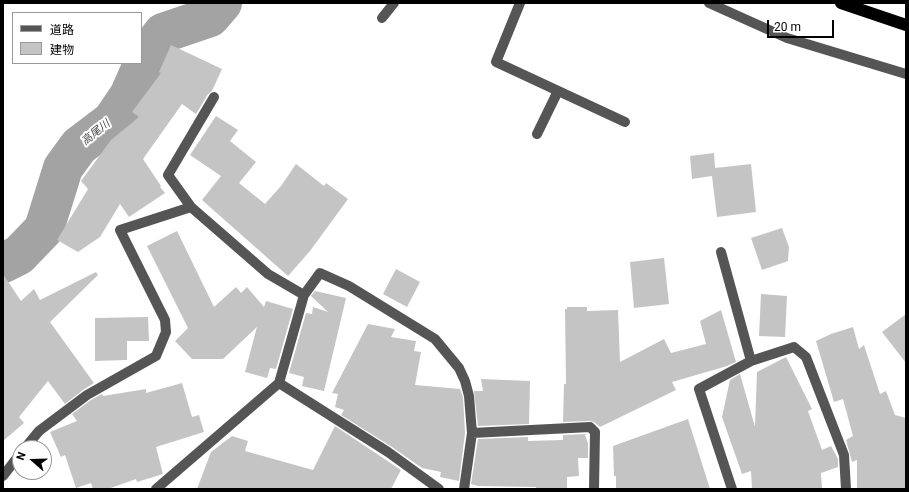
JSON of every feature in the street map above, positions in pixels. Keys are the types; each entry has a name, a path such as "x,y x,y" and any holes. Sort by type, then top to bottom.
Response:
{"highway":[{"path":"841,3 906,25"}],"street":[{"path":"382,18 394,3"},
{"path":"520,3 496,62 626,122"},
{"path":"709,3 787,38 906,74"},
{"path":"537,134 558,91"},
{"path":"214,97 168,175 190,207 268,274 304,296"},
{"path":"32,440 39,431 87,395 156,356 166,332 165,320 120,230 190,207"},
{"path":"721,252 751,361"},
{"path":"156,489 279,383 304,296 320,273 349,286 435,339 459,368 465,381 469,396 472,433 464,489"},
{"path":"732,489 699,389 751,361 794,347 806,357 844,455 846,489"},
{"path":"279,383 388,452 439,489"},
{"path":"472,433 590,427 595,432 594,489"},
{"path":"3,476 12,464"}],"building":[{"path":"171,45 222,69 212,91 208,94 196,114 182,104 143,159 165,193 129,217 120,204 100,237 78,252 57,240 88,189 81,181 111,140 139,117 132,112 161,73 159,72"},
{"path":"216,116 238,130 230,141 256,162 239,183 265,204 281,186 296,164 324,186 326,183 348,199 310,251 288,276 202,200 221,176 190,155"},
{"path":"714,153 715,168 751,164 756,212 717,217 712,176 692,179 690,156"},
{"path":"782,228 789,247 788,261 762,270 751,238"},
{"path":"177,231 214,307 236,287 241,293 247,287 264,307 266,301 293,309 276,369 270,368 267,378 245,372 257,327 223,359 192,359 175,341 188,328 147,246"},
{"path":"664,258 669,304 634,308 630,262"},
{"path":"396,269 420,282 407,307 383,294"},
{"path":"96,272 98,275 50,322 94,383 65,404 48,381 19,417 24,423 3,441 3,274 21,301 34,289 40,300"},
{"path":"315,291 346,298 324,391 302,386 304,377 289,373 306,313 312,314 313,307 328,312 311,296"},
{"path":"761,294 787,296 785,337 759,336"},
{"path":"567,307 587,307 587,311 618,310 620,362 664,339 671,353 706,344 700,321 721,310 736,362 672,382 676,390 600,427 594,422 590,421 563,422 564,384 566,384 565,309 567,309"},
{"path":"906,314 906,363 882,332"},
{"path":"148,317 149,341 127,341 127,360 95,361 95,318"},
{"path":"368,324 395,329 391,337 416,341 414,351 421,352 415,385 460,389 463,397 465,433 459,481 440,477 441,472 422,468 341,415 344,410 335,407 338,394 332,393"},
{"path":"853,327 859,349 864,345 880,394 886,391 895,415 906,418 906,489 857,489 857,460 852,462 846,440 853,436 843,399 834,402 816,341 831,334"},
{"path":"786,357 812,409 808,411 822,450 831,446 838,459 838,467 821,473 822,489 752,489 751,471 742,474 722,417 730,380 740,374 755,427 757,372"},
{"path":"481,379 530,381 529,424 478,426 474,391 483,391"},
{"path":"182,383 192,417 199,415 204,432 156,447 163,474 137,482 136,479 108,489 93,489 91,483 76,488 65,455 61,457 50,432 77,421 72,414 102,394 103,396 146,389 146,393"},
{"path":"688,419 710,489 616,489 613,446"},
{"path":"335,426 401,470 391,489 197,489 211,452 232,436 248,441 245,451 313,470"},
{"path":"587,434 585,435 588,443 588,458 578,458 579,476 567,477 567,489 478,486 471,484 478,439 528,437 528,441 563,440 563,435"}],"waterway":[{"name":"高尾川","path":"3,263 19,255 44,229 63,168 79,146 112,121 129,96 149,51 163,33 210,17 222,3"}]}
